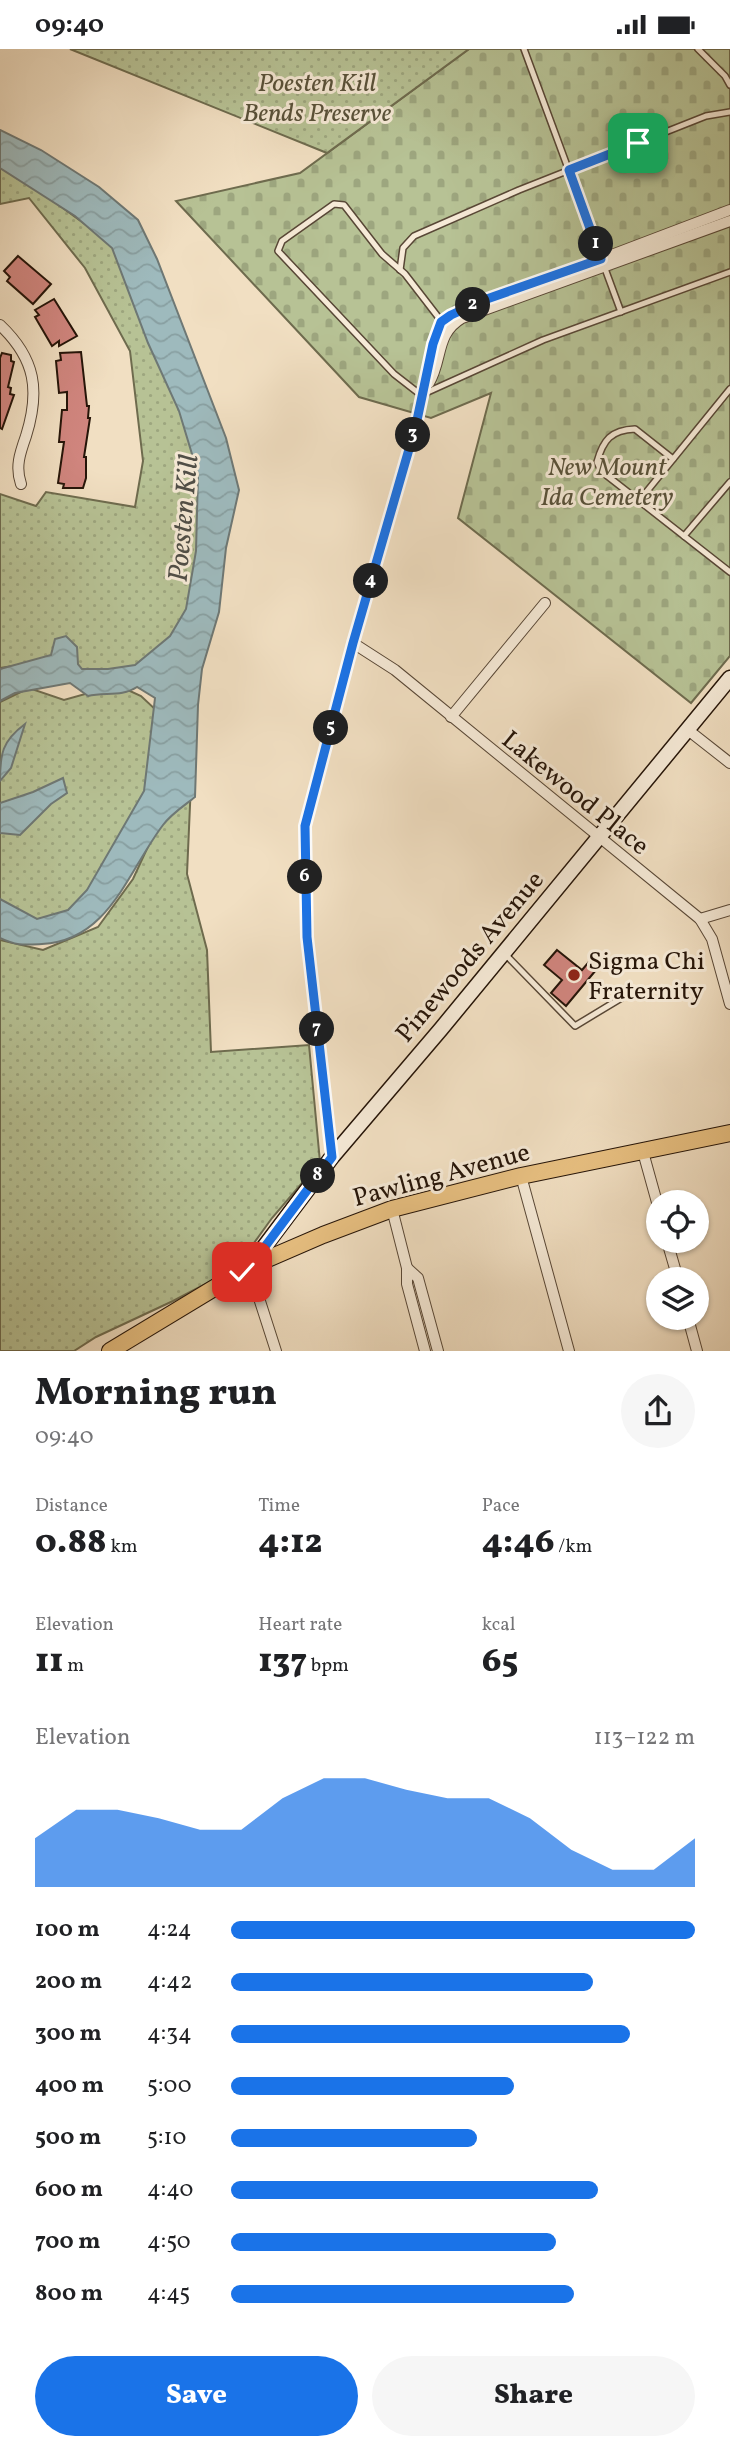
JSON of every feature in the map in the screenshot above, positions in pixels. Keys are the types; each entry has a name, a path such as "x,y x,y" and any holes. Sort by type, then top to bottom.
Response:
{"main road":[{"name":"Pawling Avenue","path":"110,1351 249,1268 323,1235 392,1209 521,1176 730,1133"}],"street":[{"path":"332,1157 307,937 305,826 353,643 416,425 421,395 432,377 446,323 603,263 730,210"},
{"path":"603,263 730,221"},
{"path":"0,325 18,345 34,381 33,414 17,464 21,484"},
{"path":"451,717 545,603"},
{"name":"Lakewood Place","path":"353,643 395,670 700,919 712,939 730,1004"},
{"name":"Pinewoods Avenue","path":"249,1268 332,1157 730,678"},
{"path":"688,730 730,763"},
{"path":"700,919 730,909"},
{"path":"643,1152 654,1190"},
{"path":"521,1176 569,1351"},
{"path":"392,1209 407,1268 407,1284 425,1351"},
{"path":"249,1268 276,1351"},
{"path":"407,1268 418,1278 437,1349"},
{"path":"691,1330 697,1351"}],"lane":[{"path":"524,49 621,312"},
{"path":"698,49 725,76 730,85"},
{"path":"400,270 403,249 414,236 569,170 706,116 730,112"},
{"path":"446,323 400,270 382,254 344,205 334,204 282,241 278,251 394,374 421,395 543,340 730,272"},
{"path":"639,501 730,389"},
{"path":"673,459 635,429 622,429 609,437 600,450 597,463 601,471 730,572"},
{"path":"684,536 730,482"},
{"path":"504,953 575,1026 623,997"},
{"path":"425,1351 437,1349"}],"green space":[{"name":"Poesten Kill Bends Preserve","path":"70,49 469,49 327,153"},
{"name":"New Mount Ida Cemetery","path":"469,49 730,49 730,656 691,703 458,518 491,393 431,418 359,397 176,201 300,173"},
{"path":"0,162 119,249 177,382 200,479 200,546 189,609 173,639 137,668 81,671 50,660 0,668 0,494 36,506 46,492 135,507 143,461 130,351 85,268 29,198 0,204"},
{"path":"117,685 141,696 172,725 161,777 93,888 67,913 34,920 0,902 0,702 29,688 64,700"},
{"path":"193,737 187,874 207,950 211,1052 309,1045 320,1162 272,1218 236,1268 96,1337 74,1351 0,1351 0,940 43,950 98,927 133,879 164,812"}],"water":[{"path":"0,130 41,150 99,187 138,220 157,259 226,438 239,490 226,548 219,612 202,669 195,797 163,825 114,901 100,917 84,931 65,940 30,945 16,944 0,938 0,899 37,919 68,910 87,890 144,791 155,698 137,687 119,693 88,696 70,683 15,693 0,701 0,669 51,655 55,639 66,636 77,647 78,664 82,669 135,665 170,636 186,609 196,551 198,474 179,411 148,343 112,248 75,216 0,168"},
{"path":"25,724 11,768 0,781 1,763 7,742"},
{"path":"63,778 67,793 51,804 20,835 0,833 0,803"}],"building":[{"path":"18,256 51,284 33,304 7,281 10,277 4,271"},
{"path":"54,299 77,336 59,346 59,341 52,346 35,317 39,315 35,310"},
{"path":"81,352 90,418 84,457 86,478 83,488 63,488 64,484 58,483 64,442 59,442 62,410 67,410 67,392 59,393 56,361 61,360 60,353"},
{"path":"2,353 11,355 11,361 14,362 8,387 11,388 10,394 14,395 2,429 0,358"},
{"name":"Sigma Chi Fraternity","path":"557,950 582,970 588,963 596,970 566,1006 551,993 562,980 544,965"}],"place":[{"name":"Sigma Chi Fraternity","path":"574,975"}],"route":[{"path":"242,1272 249,1268 332,1157 307,937 305,826 353,643 416,425 433,344 441,322 451,315 484,300 601,259 569,170 638,143"}],"water label":[{"name":"Poesten Kill","path":"182,518"}]}
